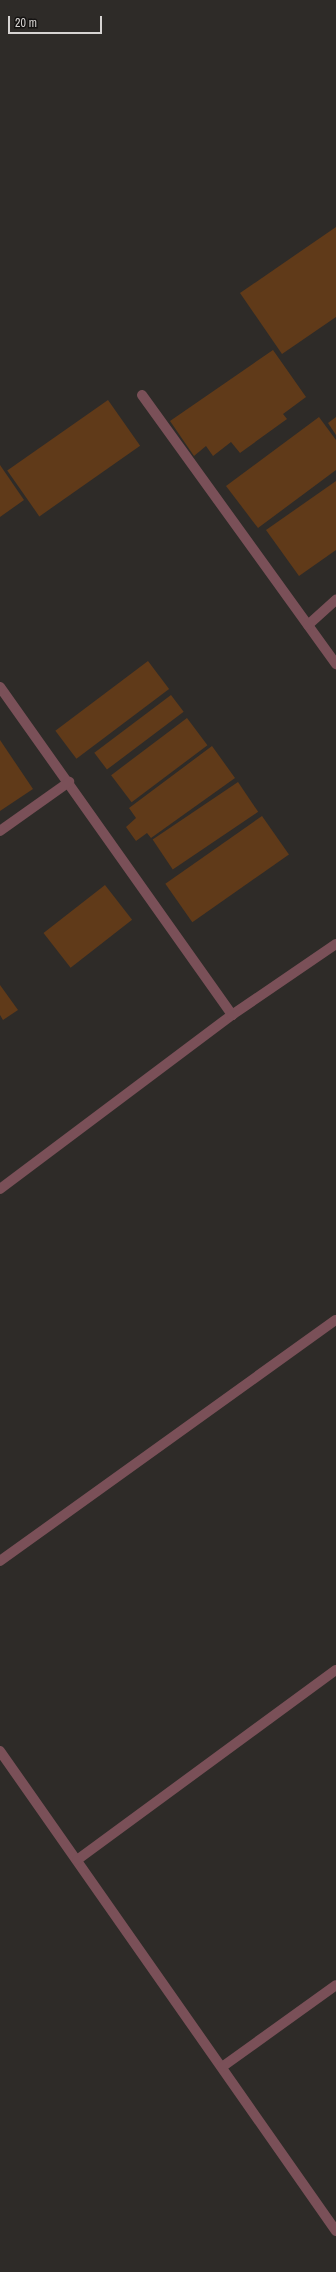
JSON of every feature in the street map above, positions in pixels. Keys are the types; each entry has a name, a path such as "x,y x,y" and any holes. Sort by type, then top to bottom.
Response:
{"street":[{"path":"142,395 336,664"},
{"path":"308,625 336,600"},
{"path":"0,687 69,782 232,1015"},
{"path":"0,831 69,782"},
{"path":"0,1190 232,1015 336,944"},
{"path":"0,1561 336,1320"},
{"path":"77,1860 336,1670"},
{"path":"0,1751 336,2231"},
{"path":"222,2067 336,1985"}],"building":[{"path":"336,227 336,317 282,354 240,293"},
{"path":"273,350 306,397 283,414 287,419 240,453 231,442 213,456 206,446 194,456 170,421"},
{"path":"108,400 140,446 39,516 7,471"},
{"path":"319,417 336,440 336,470 258,528 226,486"},
{"path":"336,417 336,435 328,423"},
{"path":"0,465 24,500 0,517"},
{"path":"336,481 336,550 299,576 266,530"},
{"path":"148,661 169,689 76,759 55,731"},
{"path":"171,695 184,712 107,770 94,753"},
{"path":"187,718 207,745 132,802 111,775"},
{"path":"0,740 33,789 0,811"},
{"path":"212,746 235,778 151,838 147,833 136,841 126,827 136,818 129,808"},
{"path":"238,782 258,812 173,869 153,840"},
{"path":"262,816 289,855 192,922 165,884"},
{"path":"105,885 132,920 71,968 44,933"},
{"path":"0,985 18,1010 3,1020 0,1015"}]}
